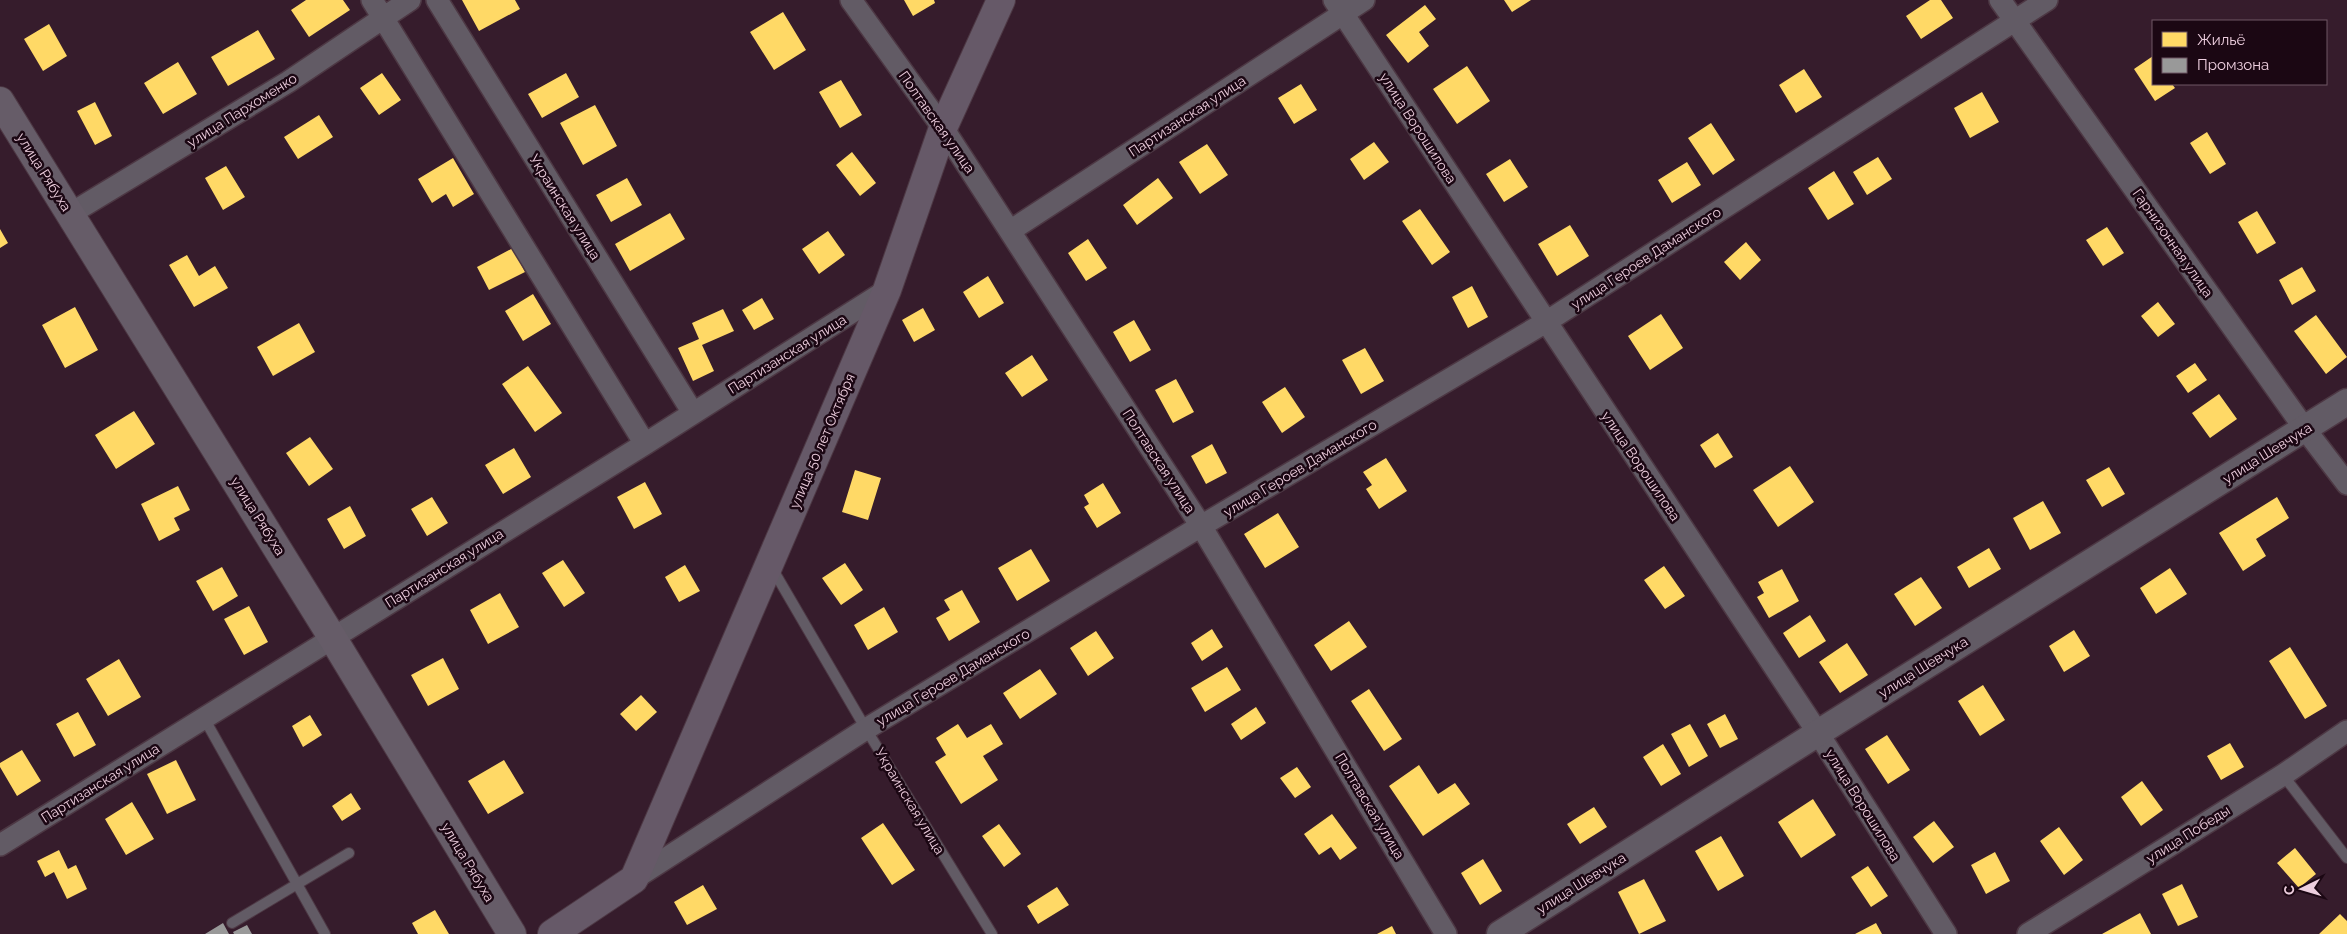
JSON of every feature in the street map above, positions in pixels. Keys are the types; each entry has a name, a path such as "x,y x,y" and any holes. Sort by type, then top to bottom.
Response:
{"main road":[{"name":"улица 50 лет Октября","path":"634,879 887,290 943,128 1001,0"},
{"name":"улица Рябуха","path":"0,101 332,637 512,934"},
{"name":"улица Героев Даманского","path":"552,934 634,879"}],"street":[{"name":"улица Пархоменко","path":"70,214 288,82 378,9 410,0"},
{"name":"Украинская улица","path":"437,0 693,413"},
{"name":"Полтавская улица","path":"851,0 943,128 1201,526 1446,934"},
{"name":"Партизанская улица","path":"1010,231 1338,7 1364,0"},
{"name":"Гарнизонная улица","path":"2000,0 2305,429 2347,484"},
{"name":"улица Героев Даманского","path":"634,879 866,729 1201,526 1546,322 2047,0"},
{"name":"улица Ворошилова","path":"1338,7 1818,733 1946,934"},
{"path":"378,9 644,444"},
{"name":"Партизанская улица","path":"0,845 644,444 887,290"},
{"name":"улица Шевчука","path":"1500,934 2347,402"},
{"name":"улица Победы","path":"2028,934 2283,774 2347,731"}],"lane":[{"name":"Украинская улица","path":"769,564 866,729 992,934"},
{"path":"204,718 324,934"},
{"path":"2283,774 2347,858"},
{"path":"232,923 349,853"}],"building: Жильё":[{"path":"306,0 343,0 350,10 309,37 291,10"},
{"path":"462,0 515,0 520,9 479,31"},
{"path":"904,0 934,0 935,3 913,16"},
{"path":"1504,0 1531,0 1512,12"},
{"path":"1930,0 1941,0 1953,18 1921,39 1906,16"},
{"path":"1425,5 1436,19 1419,32 1429,46 1408,63 1386,35"},
{"path":"783,12 806,50 774,70 750,32"},
{"path":"49,24 67,56 43,71 24,39"},
{"path":"258,30 275,59 228,86 211,57"},
{"path":"2152,57 2152,85 2173,85 2175,88 2155,101 2134,69"},
{"path":"178,62 197,94 163,114 144,83"},
{"path":"1467,66 1490,101 1457,124 1433,89"},
{"path":"1804,69 1822,97 1796,113 1779,85"},
{"path":"382,73 401,100 379,115 360,88"},
{"path":"566,73 579,97 542,118 528,94"},
{"path":"841,80 862,115 840,128 819,92"},
{"path":"1301,84 1317,110 1294,124 1278,98"},
{"path":"1982,92 1999,122 1970,138 1954,108"},
{"path":"95,102 112,136 95,145 77,111"},
{"path":"595,105 617,146 583,165 560,123"},
{"path":"319,115 333,137 298,159 284,137"},
{"path":"1711,123 1735,160 1713,175 1688,138"},
{"path":"2207,132 2226,164 2210,174 2190,143"},
{"path":"1374,142 1389,162 1364,180 1350,159"},
{"path":"1207,144 1228,175 1200,194 1179,162"},
{"path":"852,152 876,183 860,196 836,165"},
{"path":"1878,157 1892,179 1867,195 1853,172"},
{"path":"453,158 474,194 453,207 446,194 432,203 418,179"},
{"path":"1510,159 1528,187 1504,202 1486,174"},
{"path":"1687,162 1701,185 1672,203 1658,180"},
{"path":"226,166 245,197 223,210 205,178"},
{"path":"1834,171 1854,204 1828,220 1808,188"},
{"path":"627,178 642,205 611,222 596,195"},
{"path":"1158,178 1173,198 1137,225 1123,205"},
{"path":"1420,209 1450,252 1432,265 1402,221"},
{"path":"2257,211 2276,243 2257,254 2238,222"},
{"path":"670,213 685,239 630,271 615,244"},
{"path":"1570,225 1589,256 1557,276 1538,244"},
{"path":"2107,227 2124,253 2103,266 2086,240"},
{"path":"0,229 8,243 0,248"},
{"path":"828,231 845,255 819,274 802,249"},
{"path":"1088,239 1107,268 1086,281 1068,253"},
{"path":"1746,242 1761,260 1740,280 1724,262"},
{"path":"513,248 525,272 489,290 477,267"},
{"path":"187,255 199,276 215,266 228,288 194,307 169,265"},
{"path":"2302,267 2316,291 2292,305 2279,280"},
{"path":"988,276 1004,303 979,318 963,292"},
{"path":"1472,286 1488,317 1468,328 1452,297"},
{"path":"533,294 551,324 523,341 505,311"},
{"path":"762,298 774,319 754,330 742,310"},
{"path":"2158,302 2175,324 2158,337 2141,316"},
{"path":"75,307 98,350 65,368 42,325"},
{"path":"923,308 935,330 914,342 902,320"},
{"path":"723,309 734,331 702,345 714,371 693,381 678,348 699,339 692,323"},
{"path":"1661,314 1683,348 1650,370 1628,336"},
{"path":"2316,315 2347,357 2326,374 2294,331"},
{"path":"1134,320 1151,350 1130,362 1113,332"},
{"path":"299,323 315,352 273,376 257,347"},
{"path":"1365,348 1384,381 1361,394 1342,360"},
{"path":"1032,355 1048,380 1022,397 1005,373"},
{"path":"2195,363 2207,380 2188,393 2176,376"},
{"path":"528,366 562,413 535,432 502,384"},
{"path":"1176,379 1194,412 1173,423 1155,390"},
{"path":"1285,387 1305,417 1282,433 1262,402"},
{"path":"2219,394 2237,419 2210,438 2192,413"},
{"path":"134,411 155,444 116,469 95,435"},
{"path":"1718,433 1733,457 1715,468 1700,445"},
{"path":"310,437 333,469 309,486 286,453"},
{"path":"1212,444 1227,473 1206,484 1191,456"},
{"path":"514,448 531,477 503,494 485,465"},
{"path":"1386,458 1407,491 1379,509 1366,489 1372,485 1363,472"},
{"path":"1790,466 1814,502 1778,527 1753,490"},
{"path":"2109,467 2125,494 2102,507 2086,480"},
{"path":"855,470 881,478 868,520 842,512"},
{"path":"645,482 662,514 634,529 617,497"},
{"path":"1103,483 1121,513 1097,528 1084,507 1089,504 1084,495"},
{"path":"178,486 190,510 174,518 180,530 159,541 141,504"},
{"path":"432,497 448,523 427,536 411,509"},
{"path":"2277,497 2289,518 2256,539 2266,556 2243,571 2219,533"},
{"path":"2043,501 2061,533 2030,550 2013,518"},
{"path":"350,506 366,536 344,549 327,519"},
{"path":"1278,513 1299,547 1265,568 1244,534"},
{"path":"1989,548 2001,569 1969,588 1957,567"},
{"path":"1031,549 1050,581 1017,601 998,568"},
{"path":"563,560 585,593 564,607 542,573"},
{"path":"845,563 863,590 841,605 822,578"},
{"path":"685,565 700,591 679,602 665,577"},
{"path":"1664,566 1685,596 1665,609 1644,580"},
{"path":"222,567 238,596 213,611 196,581"},
{"path":"2170,568 2187,594 2156,614 2140,588"},
{"path":"1782,569 1799,601 1769,618 1757,597 1764,593 1758,582"},
{"path":"1921,577 1942,608 1915,626 1894,594"},
{"path":"962,590 980,622 949,641 936,618 950,610 944,600"},
{"path":"500,593 519,627 488,644 470,610"},
{"path":"249,606 268,642 244,655 224,619"},
{"path":"884,607 898,632 868,650 854,625"},
{"path":"1810,615 1826,641 1799,658 1783,633"},
{"path":"1349,621 1367,647 1331,671 1314,645"},
{"path":"1212,629 1223,647 1202,661 1191,643"},
{"path":"2074,630 2090,656 2064,672 2049,646"},
{"path":"1096,631 1114,658 1088,676 1070,648"},
{"path":"1847,643 1868,675 1840,693 1819,662"},
{"path":"2290,647 2327,706 2305,719 2269,661"},
{"path":"443,658 459,689 428,706 411,675"},
{"path":"119,659 141,697 108,716 86,679"},
{"path":"1227,667 1241,690 1205,712 1191,688"},
{"path":"1040,669 1057,694 1020,719 1003,693"},
{"path":"1983,685 2005,720 1980,736 1958,701"},
{"path":"1369,689 1402,739 1384,751 1351,701"},
{"path":"641,695 657,712 636,731 620,714"},
{"path":"1256,707 1266,723 1241,740 1231,724"},
{"path":"78,712 96,745 74,757 56,724"},
{"path":"1725,714 1738,739 1720,748 1707,724"},
{"path":"310,715 322,735 303,747 292,726"},
{"path":"958,724 967,738 991,724 1003,744 983,756 998,780 961,804 935,762 946,755 936,738"},
{"path":"1690,724 1708,756 1689,767 1671,734"},
{"path":"1887,735 1910,770 1888,784 1865,749"},
{"path":"2230,743 2244,767 2221,780 2207,756"},
{"path":"1663,744 1681,774 1661,786 1643,757"},
{"path":"22,750 41,781 17,796 0,767 0,763"},
{"path":"176,760 196,800 167,814 147,774"},
{"path":"504,760 524,793 488,814 468,781"},
{"path":"1419,765 1438,794 1455,783 1470,804 1423,836 1389,786"},
{"path":"1297,767 1311,787 1295,798 1280,778"},
{"path":"2142,781 2163,810 2141,826 2121,797"},
{"path":"351,793 361,809 342,821 332,806"},
{"path":"1813,799 1836,835 1801,858 1778,822"},
{"path":"132,802 154,839 126,855 105,819"},
{"path":"1594,807 1607,827 1580,844 1567,824"},
{"path":"1332,814 1357,848 1340,860 1331,847 1319,855 1304,834"},
{"path":"1934,821 1954,847 1933,863 1913,837"},
{"path":"883,823 915,870 892,885 861,838"},
{"path":"999,824 1021,854 1004,867 982,836"},
{"path":"2059,827 2083,860 2064,875 2040,841"},
{"path":"1721,836 1744,876 1718,891 1695,851"},
{"path":"2295,848 2316,874 2299,888 2277,863"},
{"path":"59,850 68,869 76,865 87,889 67,899 54,872 45,877 37,861"},
{"path":"1995,852 2010,881 1986,894 1971,865"},
{"path":"1483,859 1502,891 1480,905 1461,873"},
{"path":"1868,866 1888,896 1871,907 1851,877"},
{"path":"1644,879 1666,921 1639,934 1618,892"},
{"path":"2182,884 2198,917 2178,926 2162,894"},
{"path":"703,885 717,909 687,925 674,902"},
{"path":"1057,887 1069,905 1038,924 1027,906"},
{"path":"435,910 449,934 418,934 412,923"},
{"path":"2140,913 2151,934 2102,934"},
{"path":"2340,914 2347,921 2347,934 2319,934"},
{"path":"1876,923 1882,934 1855,934"},
{"path":"1392,926 1396,934 1377,934"}],"building: Промзона":[{"path":"223,923 229,934 205,934"},
{"path":"247,925 252,934 234,934 233,932"}]}
